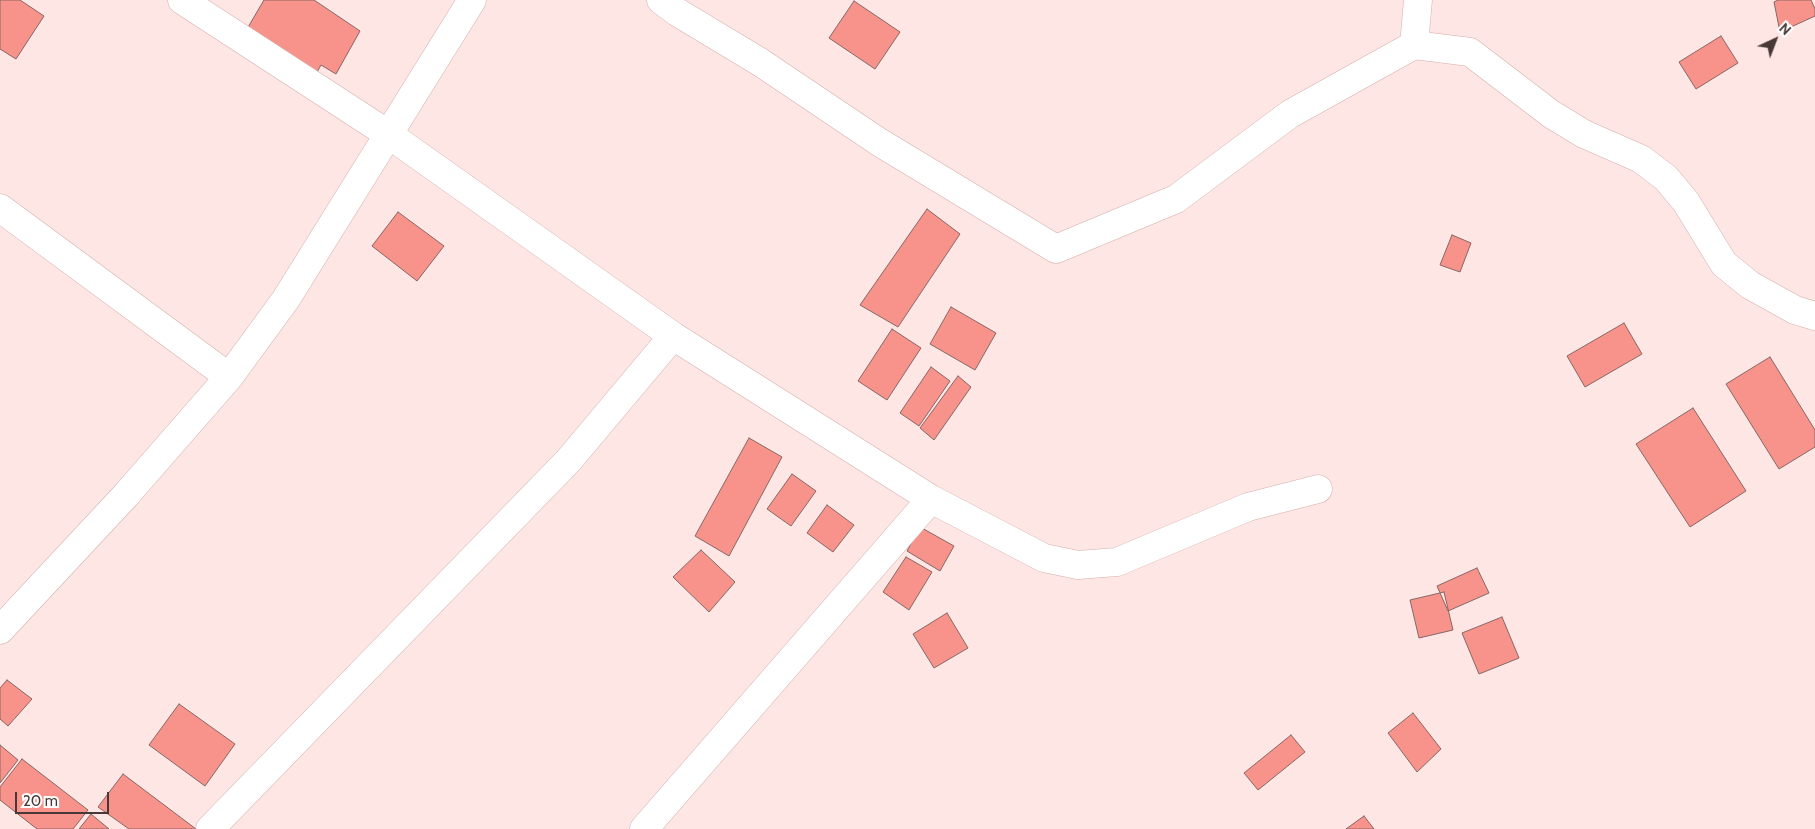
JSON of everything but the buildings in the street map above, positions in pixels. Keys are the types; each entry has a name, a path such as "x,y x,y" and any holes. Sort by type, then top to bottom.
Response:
{"street":[{"path":"182,0 388,134 673,336 931,499 1044,558 1078,565 1117,562 1248,507 1318,489"},
{"path":"0,630 126,495 229,377 286,298 472,0"},
{"path":"661,0 706,31 760,62 879,142 1056,249 1176,199 1290,114 1414,46 1470,52 1552,114 1584,134 1641,159 1666,178 1686,202 1724,264 1750,285 1795,310 1815,316"},
{"path":"1414,46 1418,0"},
{"path":"0,208 229,377"},
{"path":"210,829 569,460 673,336"},
{"path":"644,829 931,499"}]}
